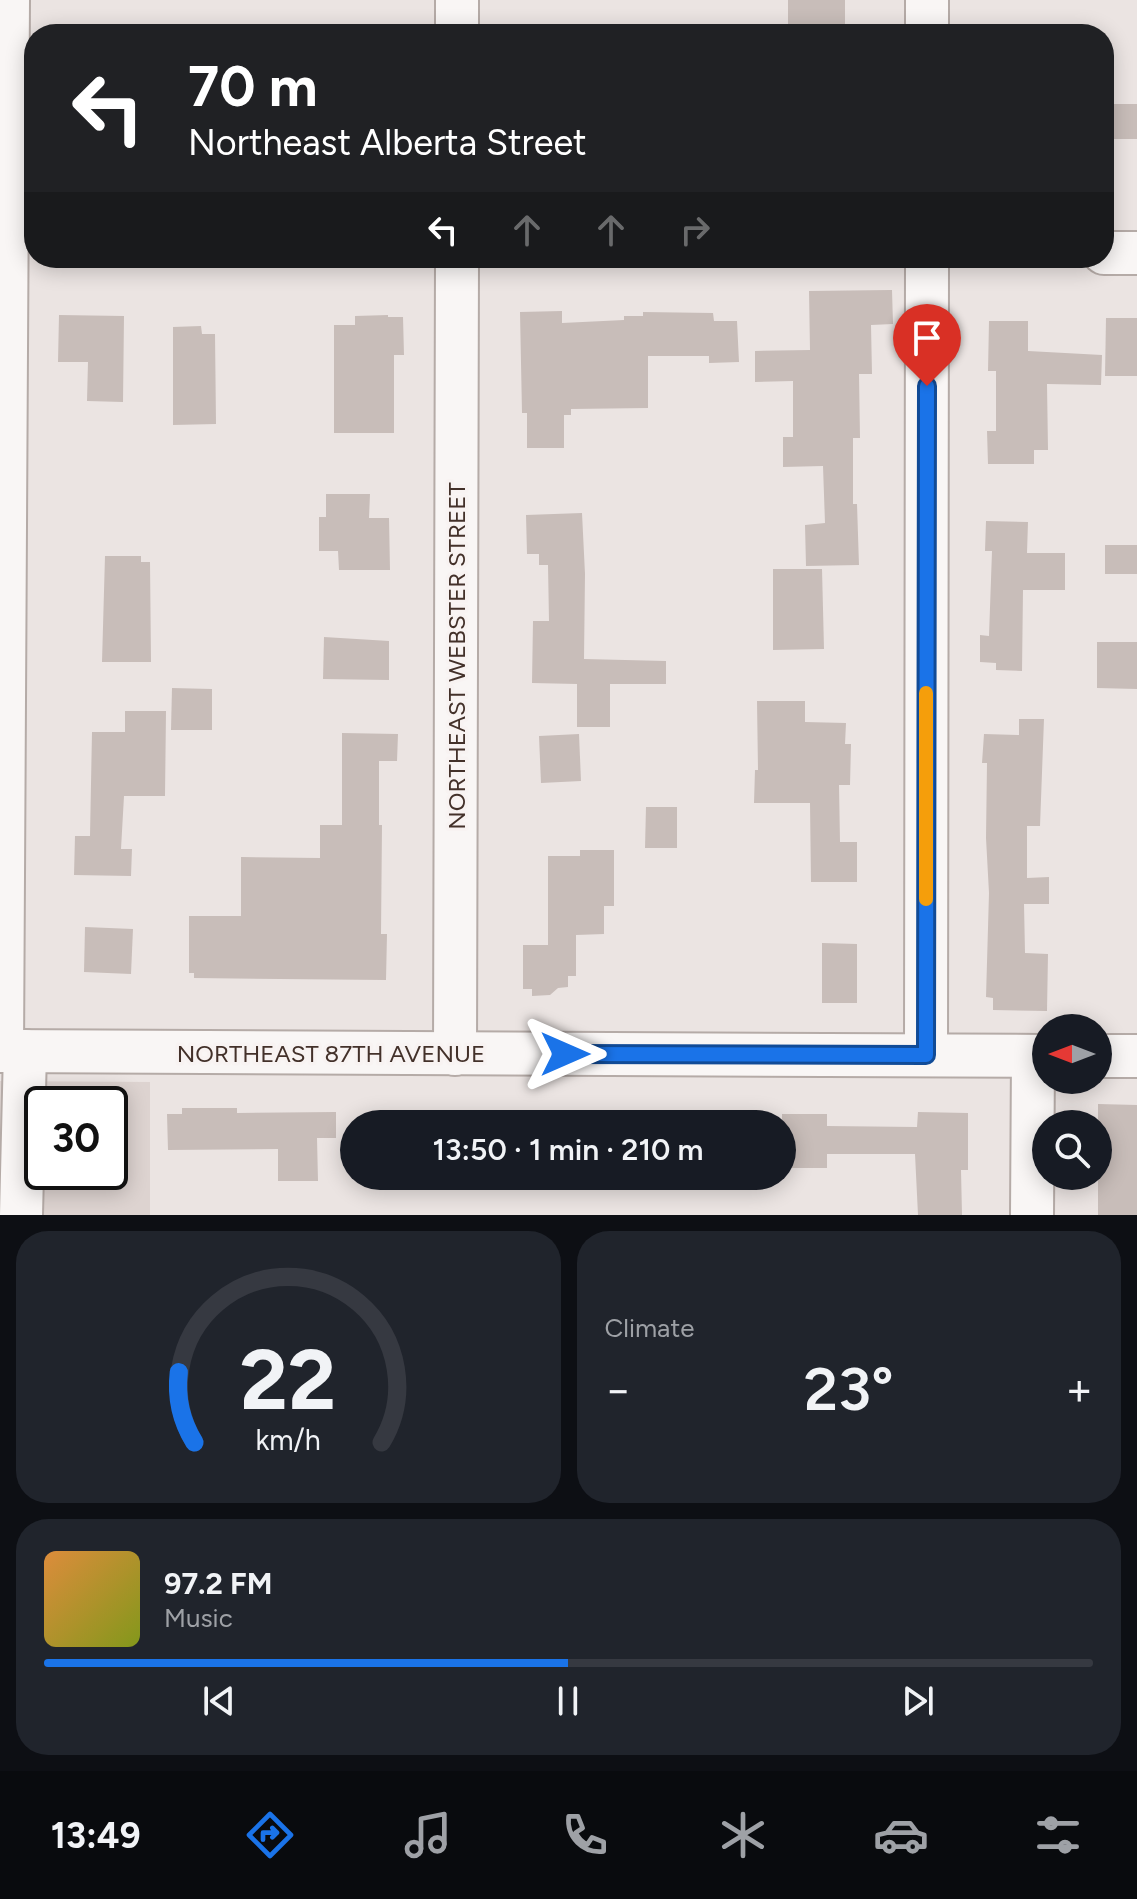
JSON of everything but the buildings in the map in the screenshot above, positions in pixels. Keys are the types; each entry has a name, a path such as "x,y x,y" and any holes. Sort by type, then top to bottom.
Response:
{"street":[{"path":"8,0 14,249 9,1051 21,1215"},
{"path":"457,0 457,24"},
{"path":"927,0 927,24"},
{"path":"1114,253 1137,253"},
{"name":"NORTHEAST WEBSTER STREET","path":"455,1054 457,268"},
{"path":"926,1055 927,268"},
{"name":"NORTHEAST 87TH AVENUE","path":"9,1051 1032,1056"},
{"path":"1112,1056 1137,1056"},
{"path":"1032,1215 1037,1094"}],"shaded area":[{"path":"0,1081 150,1082 150,1215 0,1215"}],"slow traffic":[{"path":"926,693 926,899"}],"route":[{"path":"565,1054 926,1055 927,386"}]}
